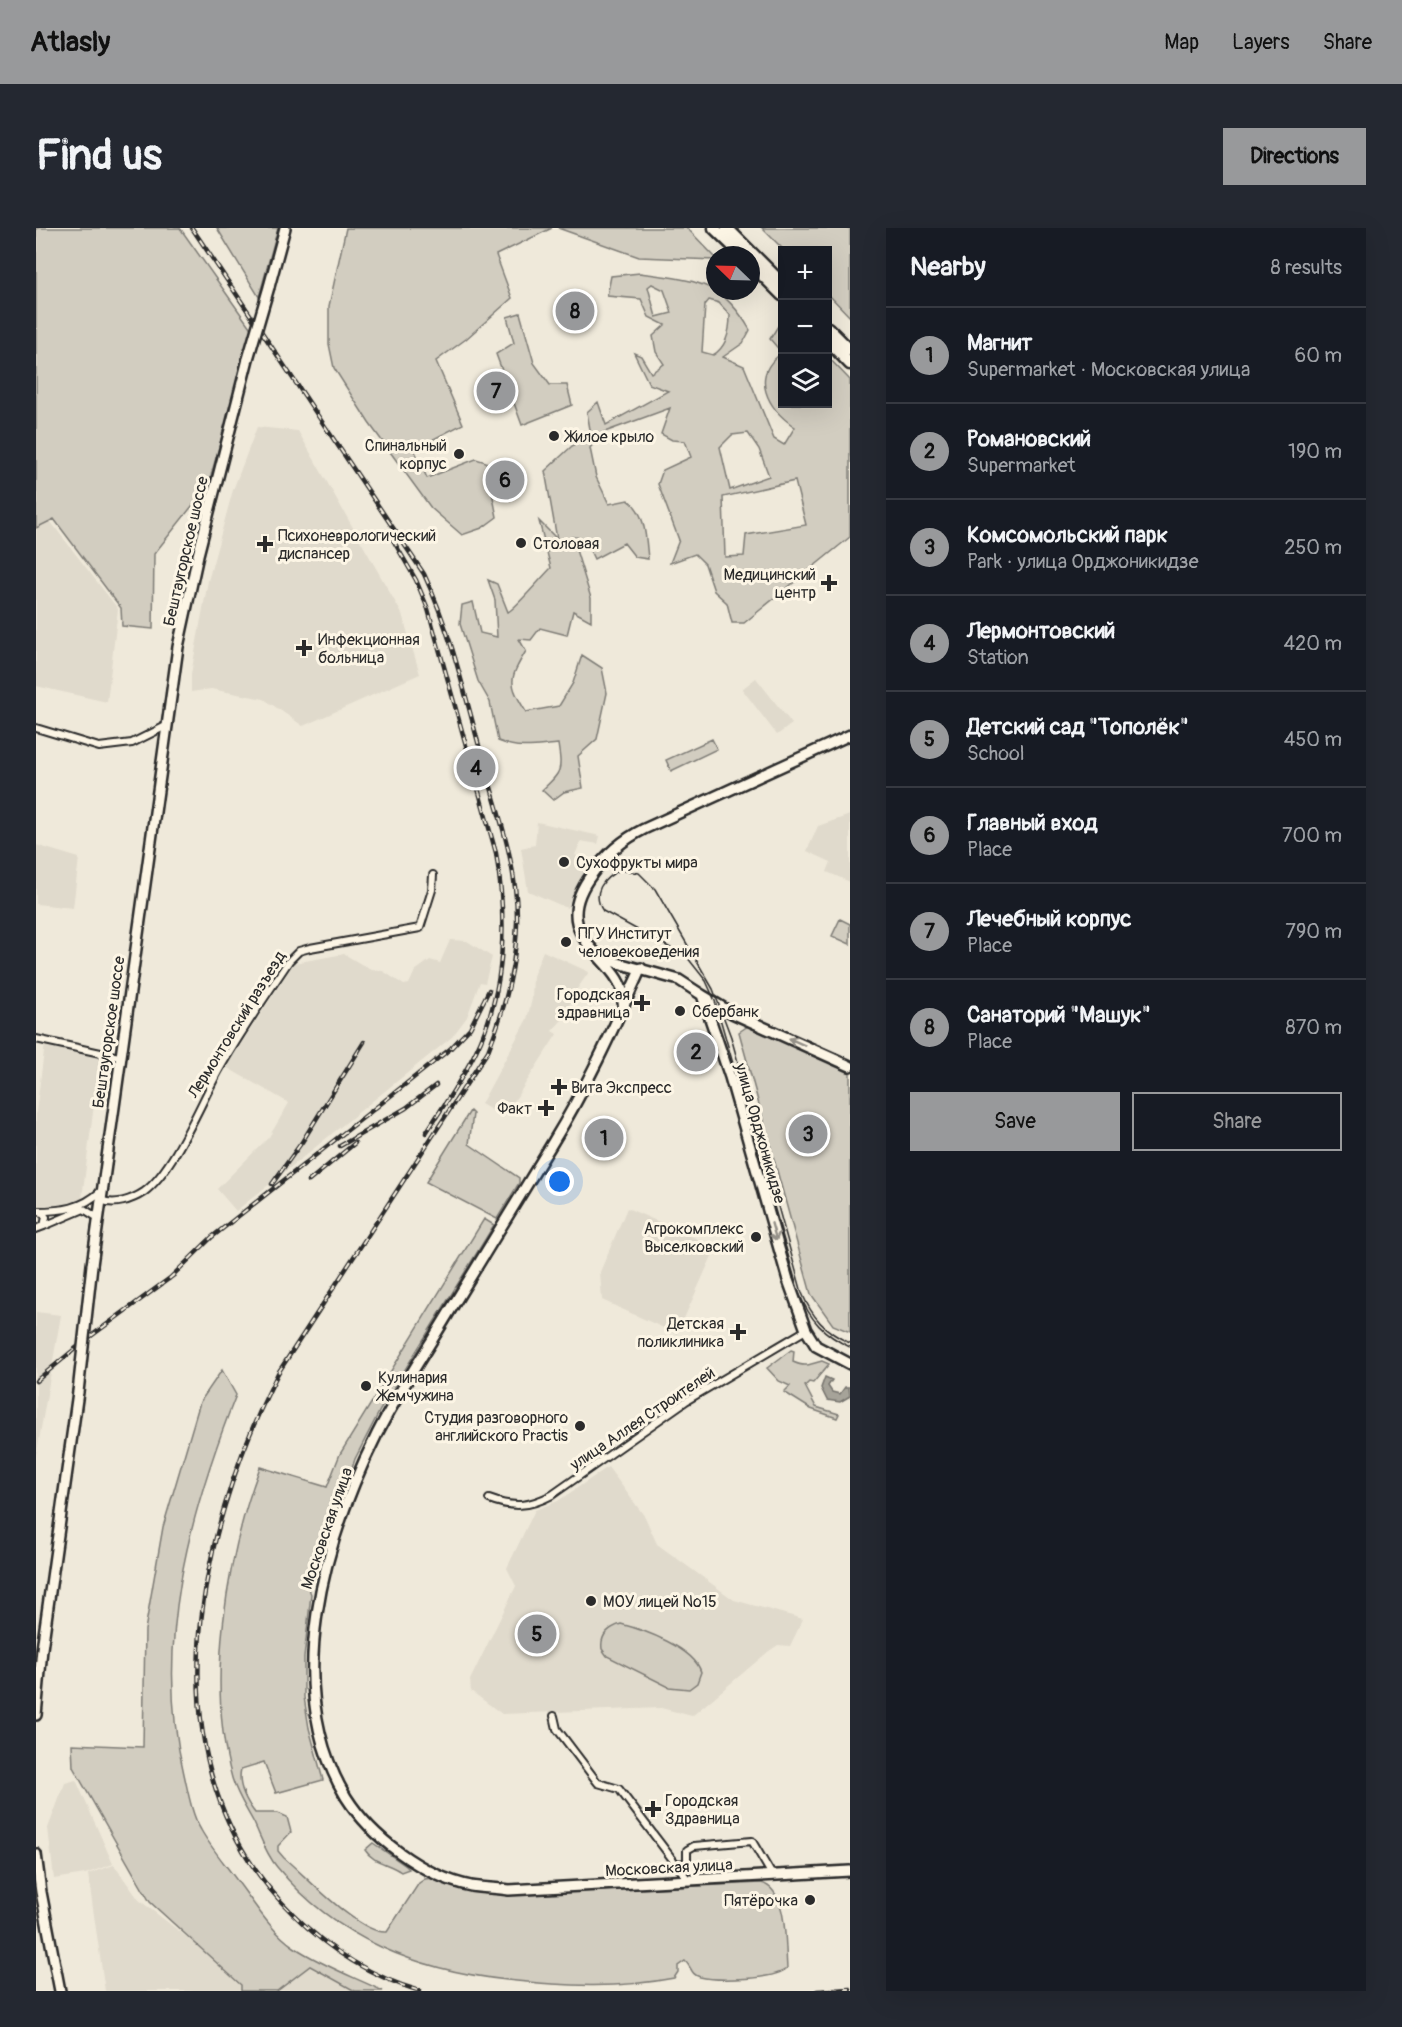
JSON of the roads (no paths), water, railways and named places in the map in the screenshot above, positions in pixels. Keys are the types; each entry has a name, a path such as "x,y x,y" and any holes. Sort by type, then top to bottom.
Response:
{"main road":[{"path":"714,228 733,246"},
{"path":"727,228 778,278"},
{"path":"760,273 778,290"},
{"path":"832,332 850,350"},
{"path":"832,345 850,364"}],"street":[{"name":"Бештаугорское шоссе","path":"36,1715 42,1649 78,1392 119,1057 178,647 198,555 248,359 285,228"},
{"path":"36,728 99,747 132,742 166,726"},
{"path":"622,1011 622,989 579,928 577,903 587,880 620,843 679,812 728,793 850,735"},
{"name":"Лермонтовский разъезд","path":"102,1195 114,1203 128,1199 144,1192 162,1174 220,1069 289,961 299,951 420,928 432,890 433,875"},
{"path":"600,958 679,980 732,1013 850,1066"},
{"name":"Московская улица","path":"641,968 576,1104 402,1390 368,1454 350,1500 319,1595 314,1635 318,1724 328,1760 354,1809 373,1833 399,1853 428,1869 469,1886 509,1890 850,1871"},
{"name":"улица Орджоникидзе","path":"702,995 730,1077 788,1280 806,1330 816,1346 850,1364"},
{"path":"36,1039 119,1057"},
{"path":"38,1211 65,1210 85,1204 102,1195"},
{"path":"36,1229 76,1210 84,1209 98,1218"},
{"path":"38,1211 46,1217 44,1226"},
{"name":"улица Аллея Строителей","path":"489,1499 508,1506 532,1505 552,1496 686,1401 806,1330"},
{"path":"554,1716 557,1729 598,1783 619,1790 689,1881"},
{"path":"676,1864 687,1863 687,1850 694,1846 752,1842 772,1875"},
{"path":"36,1854 60,1991"}],"tram line":[{"path":"850,1343 833,1334 820,1323 802,1293 731,1037 713,989 655,889 639,873 620,870 608,877 601,887 598,898 603,911 687,957 706,981 715,1001 799,1293 819,1326 850,1347"}],"railway":[{"path":"192,228 424,574 434,596 457,664 505,838 514,880 517,922 512,972 500,1020 488,1051 278,1373 249,1437 225,1506 207,1578 199,1651 201,1723 217,1792 246,1856 293,1914 321,1939 368,1970 420,1991"},
{"path":"393,540 416,580 428,609 496,853 502,903 498,979 486,1028 465,1072 426,1133"},
{"path":"169,1279 212,1237 450,1049 470,1028 489,990"},
{"path":"272,1184 302,1142 364,1042"},
{"path":"340,1146 406,1108 436,1085"},
{"path":"309,1181 355,1143"},
{"path":"36,1381 87,1339 174,1275"},
{"path":"817,1991 850,1989"}],"place":[{"name":"Санаторий \"Машук\"","path":"575,311"},
{"name":"Лечебный корпус","path":"496,391"},
{"name":"Жилое крыло","path":"554,436"},
{"name":"Спинальный корпус","path":"459,454"},
{"name":"Главный вход","path":"505,480"},
{"name":"Столовая","path":"521,543"},
{"name":"Психоневрологический диспансер","path":"265,544"},
{"name":"Медицинский центр","path":"829,583"},
{"name":"Инфекционная больница","path":"304,648"},
{"name":"Лермонтовский","path":"476,768"},
{"name":"Сухофрукты мира","path":"564,862"},
{"name":"ПГУ Институт человековедения","path":"566,942"},
{"name":"Городская здравница","path":"642,1003"},
{"name":"Сбербанк","path":"680,1011"},
{"name":"Романовский","path":"696,1052"},
{"name":"Вита Экспресс","path":"559,1087"},
{"name":"Факт","path":"546,1108"},
{"name":"Комсомольский парк","path":"808,1134"},
{"name":"Магнит","path":"604,1138"},
{"name":"Агрокомплекс Выселковский","path":"756,1237"},
{"name":"Детская поликлиника","path":"738,1332"},
{"name":"Кулинария Жемчужина","path":"366,1386"},
{"name":"Студия разговорного английского Practis","path":"580,1426"},
{"name":"МОУ лицей №15","path":"591,1601"},
{"name":"Детский сад \"Тополёк\"","path":"537,1634"},
{"name":"Городская Здравница","path":"653,1809"},
{"name":"Пятёрочка","path":"810,1900"}]}
